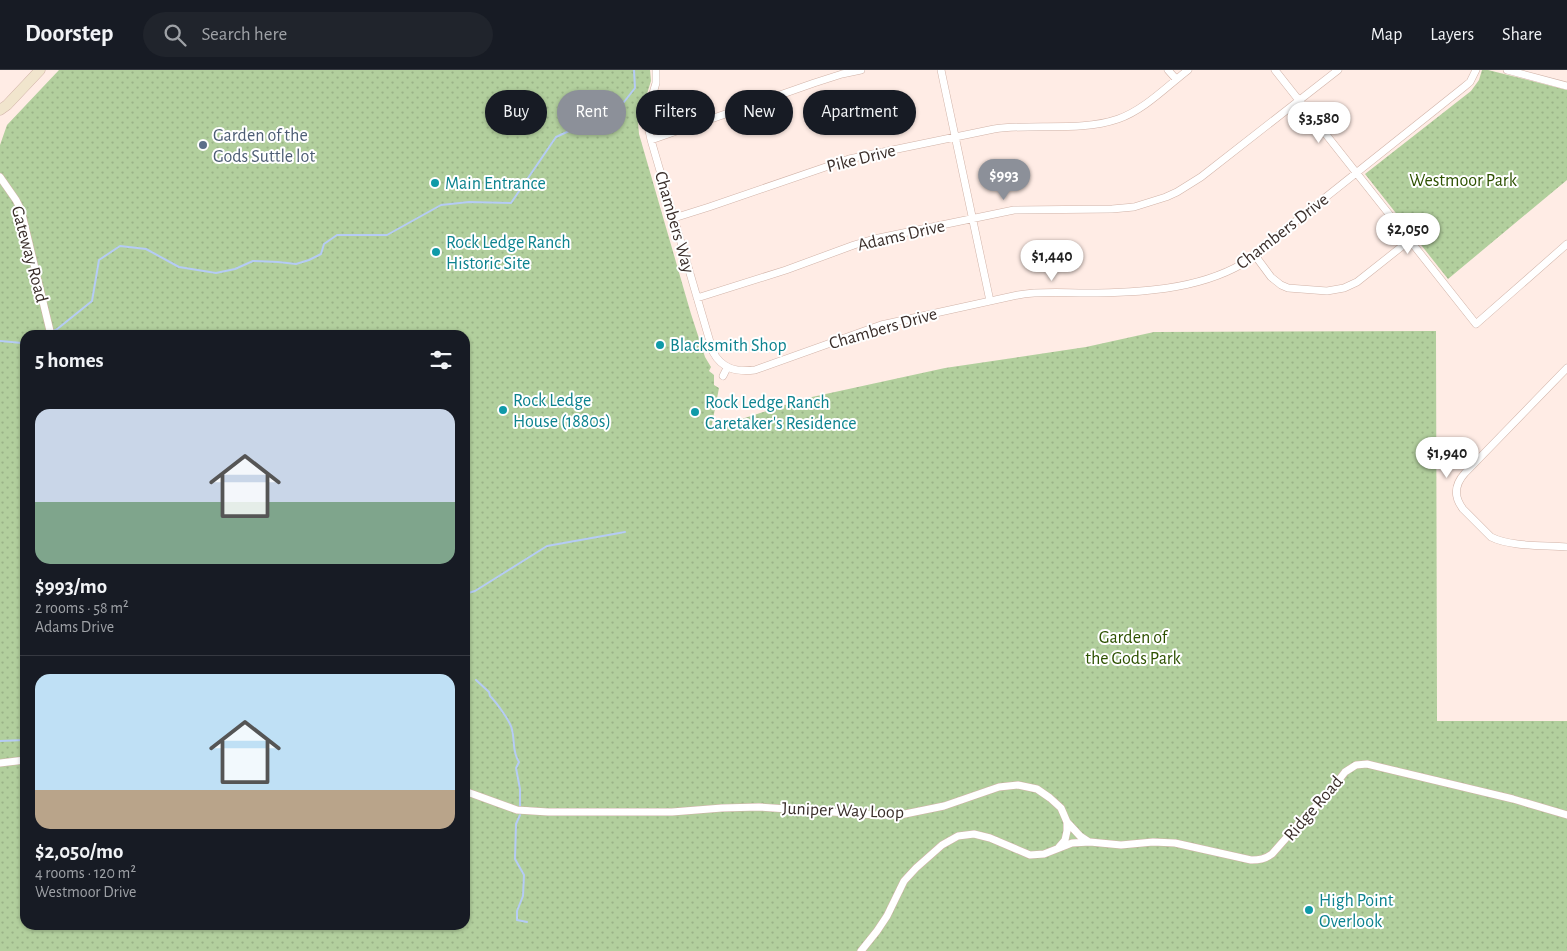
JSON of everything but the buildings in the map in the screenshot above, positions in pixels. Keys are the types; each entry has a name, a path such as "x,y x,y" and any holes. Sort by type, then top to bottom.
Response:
{"main road":[{"path":"0,120 3,108 40,70"}],"street":[{"name":"Chambers Way","path":"656,70 656,83 646,116 651,140 713,352 720,363 727,368"},
{"path":"651,140 814,83 861,70"},
{"path":"941,70 990,301"},
{"path":"1168,70 1176,79"},
{"name":"Pike Drive","path":"674,218 709,208 839,162 954,136 1005,127 1079,125 1109,121 1136,109 1188,70"},
{"path":"1276,70 1476,324 1567,244"},
{"name":"Adams Drive","path":"697,298 768,276 863,242 1020,210 1112,209 1156,201 1177,192 1201,177 1338,70"},
{"name":"Chambers Drive","path":"727,368 738,371 755,370 881,325 1027,293 1123,293 1155,290 1213,278 1242,264 1464,87 1470,82 1476,70"},
{"path":"1507,70 1567,86"},
{"name":"Gateway Road","path":"0,177 21,210 50,330"},
{"path":"1254,254 1271,277 1281,285 1296,289 1327,291 1344,288 1357,282 1410,240"},
{"path":"724,376 727,368"},
{"path":"1567,368 1460,478 1457,483 1456,494 1459,504 1463,509 1496,540 1509,543 1567,547"},
{"path":"0,763 20,761"},
{"name":"Ridge Road","path":"1059,847 1072,843 1090,842 1112,845 1152,842 1175,843 1251,860 1260,860 1272,854 1329,793 1350,767 1359,764 1375,766 1513,799 1567,815"},
{"name":"Juniper Way Loop","path":"470,793 517,810 548,812 672,812 759,807 900,815 944,806 998,787 1018,785 1037,789 1050,798 1061,808 1067,822"},
{"path":"1067,822 1080,836 1090,842"},
{"path":"862,951 887,916 904,881 942,845 958,836 974,834 990,838 1030,855 1044,854 1059,847 1065,840 1067,822"}],"green space":[{"name":"Garden of the Gods Park","path":"59,70 650,70 651,81 648,90 636,90 636,135 639,135 691,314 705,357 711,367 709,371 714,375 714,385 719,388 711,429 788,404 789,402 945,368 1086,347 1154,332 1436,331 1437,721 1567,721 1567,951 0,951 0,145 7,125"},
{"name":"Westmoor Park","path":"1482,70 1567,90 1567,180 1448,279 1365,174 1471,91 1479,80"}],"waterway":[{"path":"56,330 92,301 99,260 120,246 146,249 179,267 216,273 235,269 253,261 296,264 321,254 324,244 337,235 387,235 441,205 469,202 511,203 556,137 593,120 624,102 635,88 634,70"},
{"path":"0,341 20,343"},
{"path":"470,592 547,546 625,532"},
{"path":"476,680 489,692 511,726 515,754 519,762 516,768 520,789 520,806"},
{"path":"0,741 20,740"},
{"path":"520,815 516,824 515,859 524,875 523,896 517,911 517,920 527,922"}],"place":[{"name":"Garden of the Gods Suttle lot","path":"203,145"},
{"name":"Main Entrance","path":"435,183"},
{"name":"Rock Ledge Ranch Historic Site","path":"436,252"},
{"name":"Blacksmith Shop","path":"660,345"},
{"name":"Rock Ledge House (1880s)","path":"503,410"},
{"name":"Rock Ledge Ranch Caretaker's Residence","path":"695,412"},
{"name":"High Point Overlook","path":"1309,910"}]}
